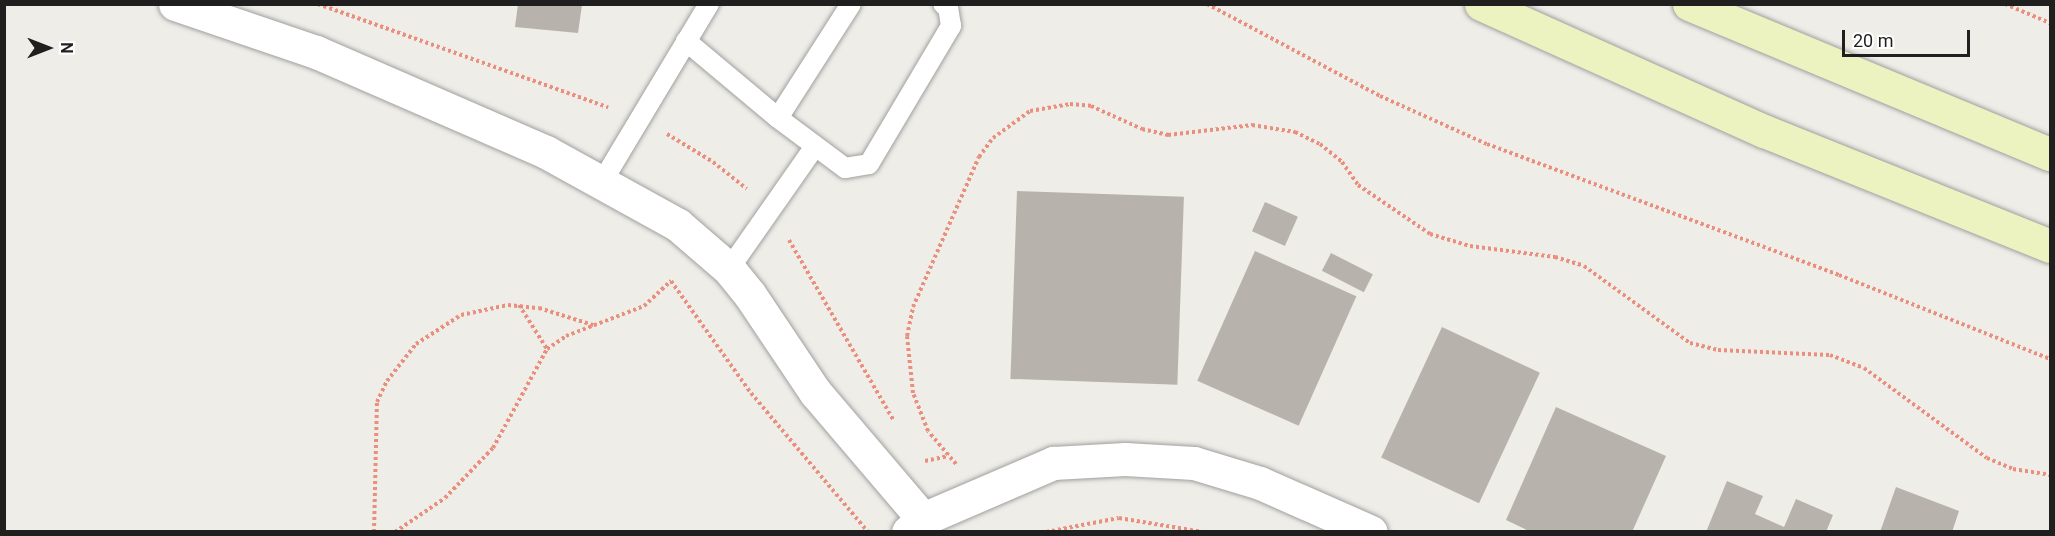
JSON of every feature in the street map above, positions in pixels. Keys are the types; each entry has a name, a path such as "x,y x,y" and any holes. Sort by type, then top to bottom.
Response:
{"street":[{"path":"175,4 316,52 546,152 678,225 729,269 770,322 815,392 915,525 983,492 1053,463 1125,459 1194,463 1260,483 1371,531"},
{"path":"1481,4 1743,122 2050,246"},
{"path":"1689,4 2050,154"}],"lane":[{"path":"603,182 709,4"},
{"path":"778,118 851,4"},
{"path":"686,41 778,118 845,168 869,164 951,26 948,8 943,4"},
{"path":"729,269 815,146"}],"path":[{"path":"1208,4 1380,96 1488,144 1839,274 2050,359"},
{"path":"2005,4 2050,22"},
{"path":"983,492 928,431 907,366 909,327 913,308 974,168 993,138 1030,111 1070,104 1091,106 1142,129 1168,135 1252,125 1295,132 1320,144 1342,162 1358,185 1430,234 1470,246 1555,256 1584,266 1690,343 1718,350 1830,355 1864,368 1987,458 2013,469 2050,475"},
{"path":"395,531 445,498 494,448 547,349 566,336 644,306 671,281 751,393 868,531"},
{"path":"374,531 377,402 400,361 438,327 486,308 519,306 594,326"},
{"path":"519,306 547,349"},
{"path":"1046,531 1119,518 1203,531"}],"building":[{"path":"518,4 582,5 578,33 515,27"},
{"path":"1017,191 1184,197 1177,385 1010,379"},
{"path":"1265,202 1298,217 1285,246 1252,231"},
{"path":"1255,251 1356,296 1299,426 1197,381"},
{"path":"1331,253 1373,274 1364,292 1322,271"},
{"path":"1442,327 1540,373 1479,503 1381,458"},
{"path":"1556,407 1666,456 1632,532 1531,532 1506,520"},
{"path":"1727,481 1763,496 1755,514 1784,527 1796,499 1833,515 1826,532 1706,532"},
{"path":"1896,487 1959,511 1952,532 1880,532"}]}
